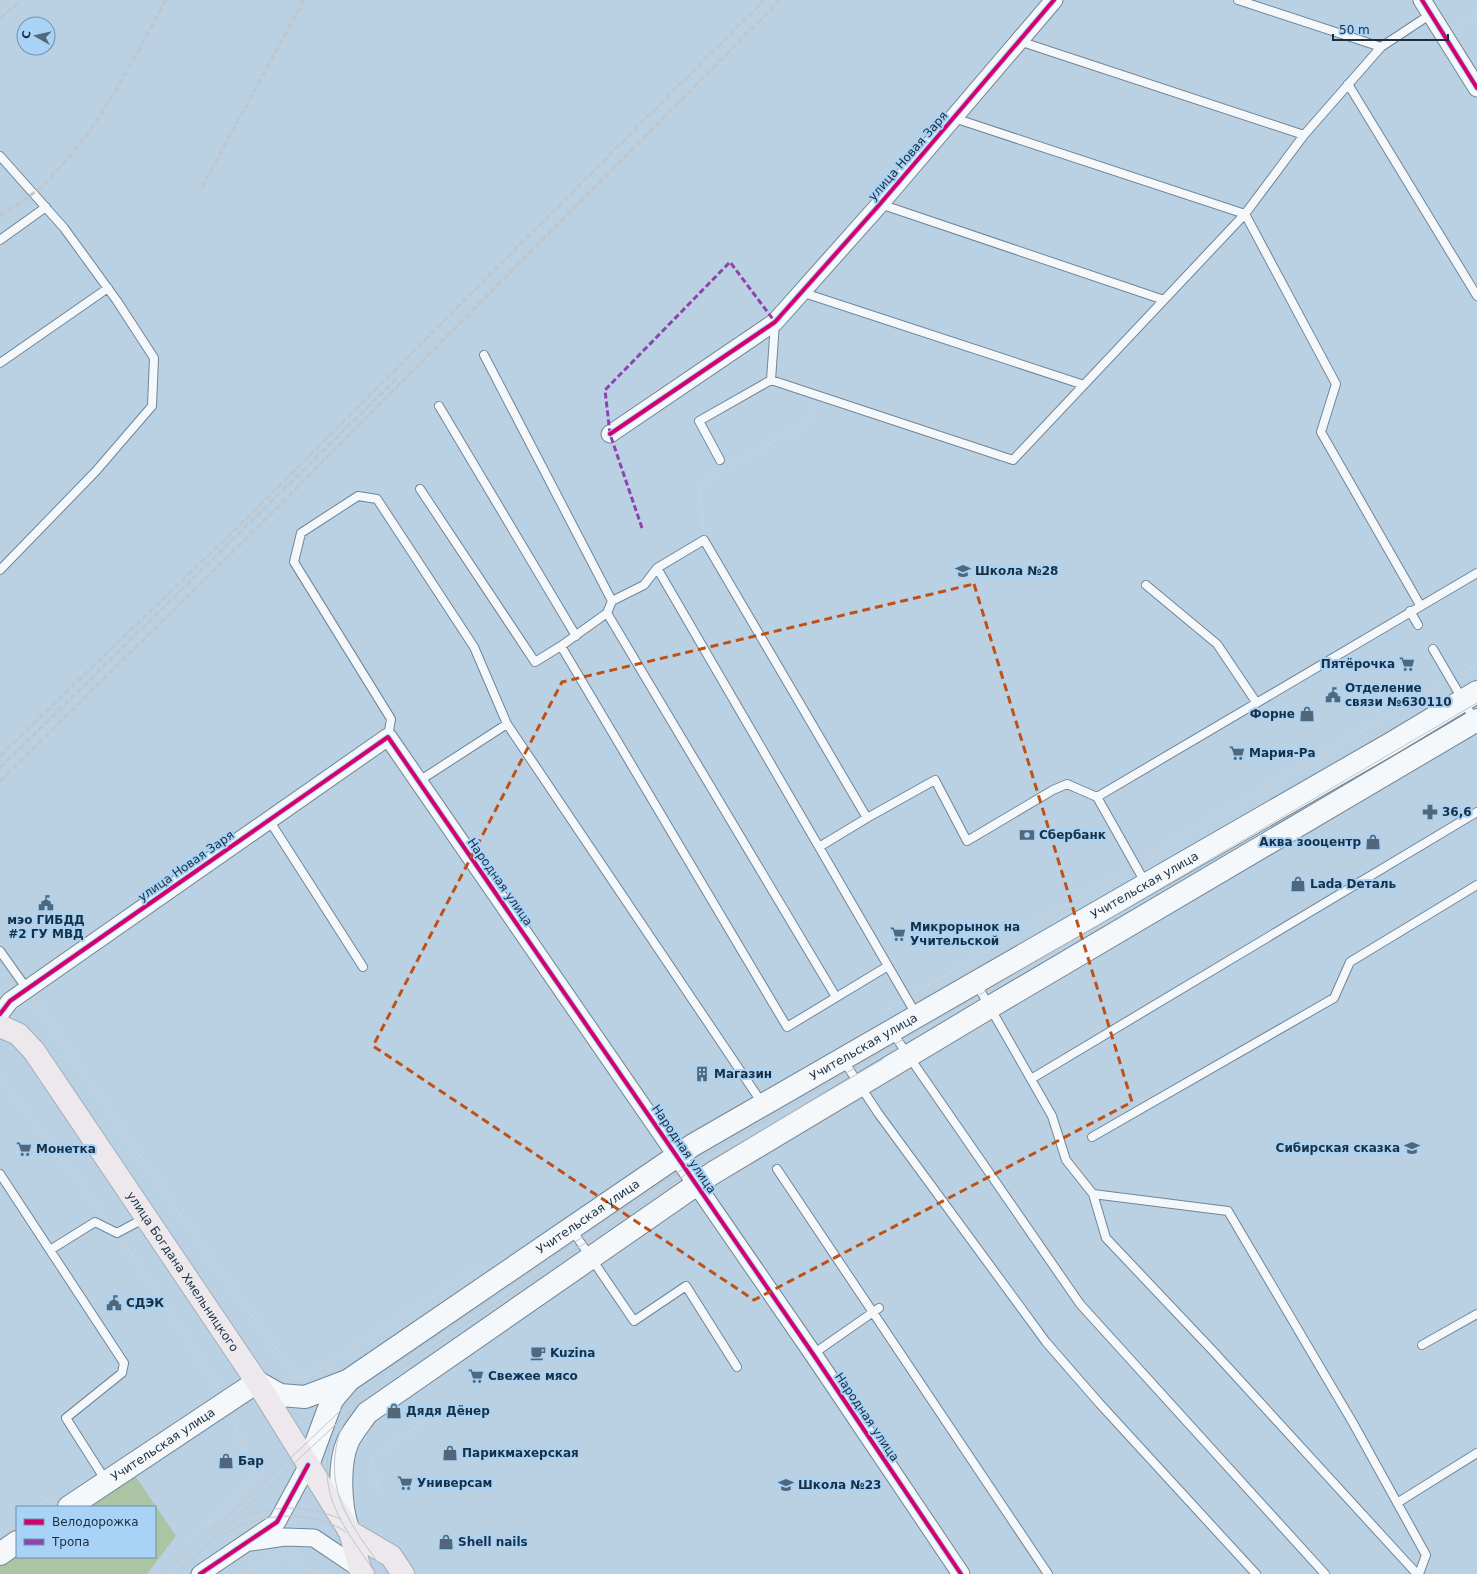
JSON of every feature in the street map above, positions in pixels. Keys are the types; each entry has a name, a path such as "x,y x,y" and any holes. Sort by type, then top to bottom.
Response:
{"highway":[{"name":"улица Богдана Хмельницкого","path":"0,1026 18,1034 34,1051 256,1382 350,1532 361,1572"},
{"name":"улица Богдана Хмельницкого","path":"350,1532 391,1556 403,1574"}],"main road":[{"name":"Учительская улица","path":"308,1465 332,1400 349,1380 676,1156 763,1104 892,1032 1470,696"},
{"path":"308,1465 327,1458 348,1442 367,1414 696,1185 990,1007 1476,723"},
{"path":"256,1382 280,1395 305,1397 349,1380"},
{"name":"Учительская улица","path":"63,1500 106,1482 218,1393 256,1382"},
{"path":"348,1442 343,1468 342,1495 344,1515 350,1532"},
{"path":"0,1554 16,1543"}],"street":[{"name":"улица Новая Заря","path":"610,434 775,322 880,204 1054,0"},
{"path":"1426,7 1477,88"},
{"name":"улица Новая Заря","path":"0,1014 10,1001 388,737"},
{"name":"Народная улица","path":"388,737 813,1354 961,1574"},
{"name":"Учительская улица","path":"200,1574 277,1522 308,1465"},
{"path":"245,1543 285,1538 314,1538 361,1572"}],"lane":[{"path":"1238,0 1382,47"},
{"path":"720,460 700,421 772,380 1013,460 1244,214 1304,134 1348,84 1382,47 1426,7"},
{"path":"1019,41 1304,134"},
{"path":"1348,84 1477,296"},
{"path":"954,118 1244,214 1336,384 1321,432 1420,605"},
{"path":"0,156 64,228 108,288 154,358 152,406 96,471 0,570"},
{"path":"880,204 1164,300"},
{"path":"0,240 46,207"},
{"path":"0,363 108,288"},
{"path":"801,292 1084,385"},
{"path":"772,380 775,322"},
{"path":"484,355 612,601"},
{"path":"439,406 576,636"},
{"path":"420,489 535,662 576,636 607,613 612,601 644,585 656,568 704,540 868,818"},
{"path":"388,737 390,719 294,562 301,533 358,496 377,499 474,647 507,724 763,1104"},
{"path":"656,568 917,1017"},
{"path":"1097,797 1477,572"},
{"path":"1146,585 1217,644 1256,702"},
{"path":"1410,611 1418,625"},
{"path":"607,613 836,997"},
{"path":"561,646 787,1027 888,966"},
{"path":"1433,649 1470,696 1476,723"},
{"path":"418,781 507,724"},
{"path":"819,847 935,780 967,840 1053,790 1067,784 1097,797 1146,884"},
{"path":"1031,1078 1477,812"},
{"path":"269,820 364,967"},
{"path":"1092,1137 1334,998 1350,962 1477,885"},
{"path":"0,951 27,989"},
{"path":"976,982 1052,1116 1066,1160 1093,1194 1106,1238 1418,1574 1426,1555 1353,1423 1228,1211 1093,1194"},
{"path":"892,1032 1080,1304 1325,1574"},
{"path":"842,1060 878,1113 1046,1342 1100,1404 1256,1574"},
{"path":"777,1169 876,1310 1048,1574"},
{"path":"0,1174 124,1363 122,1373 66,1418 106,1482"},
{"path":"50,1250 95,1222 117,1233 145,1218"},
{"path":"570,1228 634,1321 686,1286 737,1367"},
{"path":"813,1354 876,1310"},
{"path":"1422,1345 1477,1314"},
{"path":"1397,1503 1477,1453"}],"path":[{"path":"1444,35 1477,15"},
{"path":"704,540 699,484 801,426 824,398"},
{"path":"27,989 148,1169 298,1378 316,1372 476,1269"},
{"path":"0,1078 132,1253 218,1393 257,1479 187,1542"},
{"path":"379,1491 372,1459 447,1405"},
{"path":"41,1506 63,1500"},
{"path":"245,1574 291,1551 301,1569 330,1574"}],"highlighted area":[{"path":"974,584 1132,1102 754,1300 373,1046 562,682"}],"green space":[{"path":"134,1474 156,1506 86,1506"},
{"path":"156,1506 176,1536 147,1574 0,1574 0,1564 16,1554 16,1558 156,1558"}],"tram line":[{"path":"163,1574 261,1486 340,1411 394,1365 684,1168 1477,703"},
{"path":"397,1371 688,1173 883,1059"},
{"path":"176,1574 363,1399"},
{"path":"348,1417 343,1424 336,1448 334,1467 336,1484 340,1500 347,1516 386,1574"},
{"path":"336,1425 329,1448 327,1469 329,1488 334,1505 342,1522 376,1574"},
{"path":"240,1518 266,1511 290,1508 315,1511 341,1519"},
{"path":"224,1534 253,1521 285,1516 317,1519 332,1524 346,1532"}],"railway":[{"path":"0,18 22,0"},
{"path":"0,216 41,187 65,162 82,140 98,118 127,72 166,0"},
{"path":"202,187 304,0"},
{"path":"0,756 248,517 764,0"},
{"path":"0,781 258,527 780,0"},
{"path":"0,768 397,378"}],"marked path":[{"path":"642,528 610,434 605,390 730,262 775,322"}],"cycle path":[{"path":"610,434 775,322 880,204 1054,0"},
{"path":"1422,0 1477,88"},
{"path":"0,1014 10,1001 388,737 813,1354 961,1574"},
{"path":"200,1574 277,1522 308,1465"}],"place":[{"name":"Школа №28","path":"963,571"},
{"name":"Пятёрочка","path":"1407,664"},
{"name":"Отделение связи №630110","path":"1333,695"},
{"name":"Форне","path":"1307,714"},
{"name":"Мария-Ра","path":"1237,753"},
{"name":"36,6","path":"1430,812"},
{"name":"Сбербанк","path":"1027,835"},
{"name":"Аква зооцентр","path":"1373,842"},
{"name":"Lada Dеталь","path":"1298,884"},
{"name":"мэо ГИБДД #2 ГУ МВД","path":"46,903"},
{"name":"Микрорынок на Учительской","path":"898,934"},
{"name":"Магазин","path":"702,1074"},
{"name":"Сибирская сказка","path":"1412,1148"},
{"name":"Монетка","path":"24,1149"},
{"name":"СДЭК","path":"114,1303"},
{"name":"Kuzina","path":"538,1353"},
{"name":"Свежее мясо","path":"476,1376"},
{"name":"Дядя Дёнер","path":"394,1411"},
{"name":"Парикмахерская","path":"450,1453"},
{"name":"Бар","path":"226,1461"},
{"name":"Универсам","path":"405,1483"},
{"name":"Школа №23","path":"786,1485"},
{"name":"Shell nails","path":"446,1542"}]}
